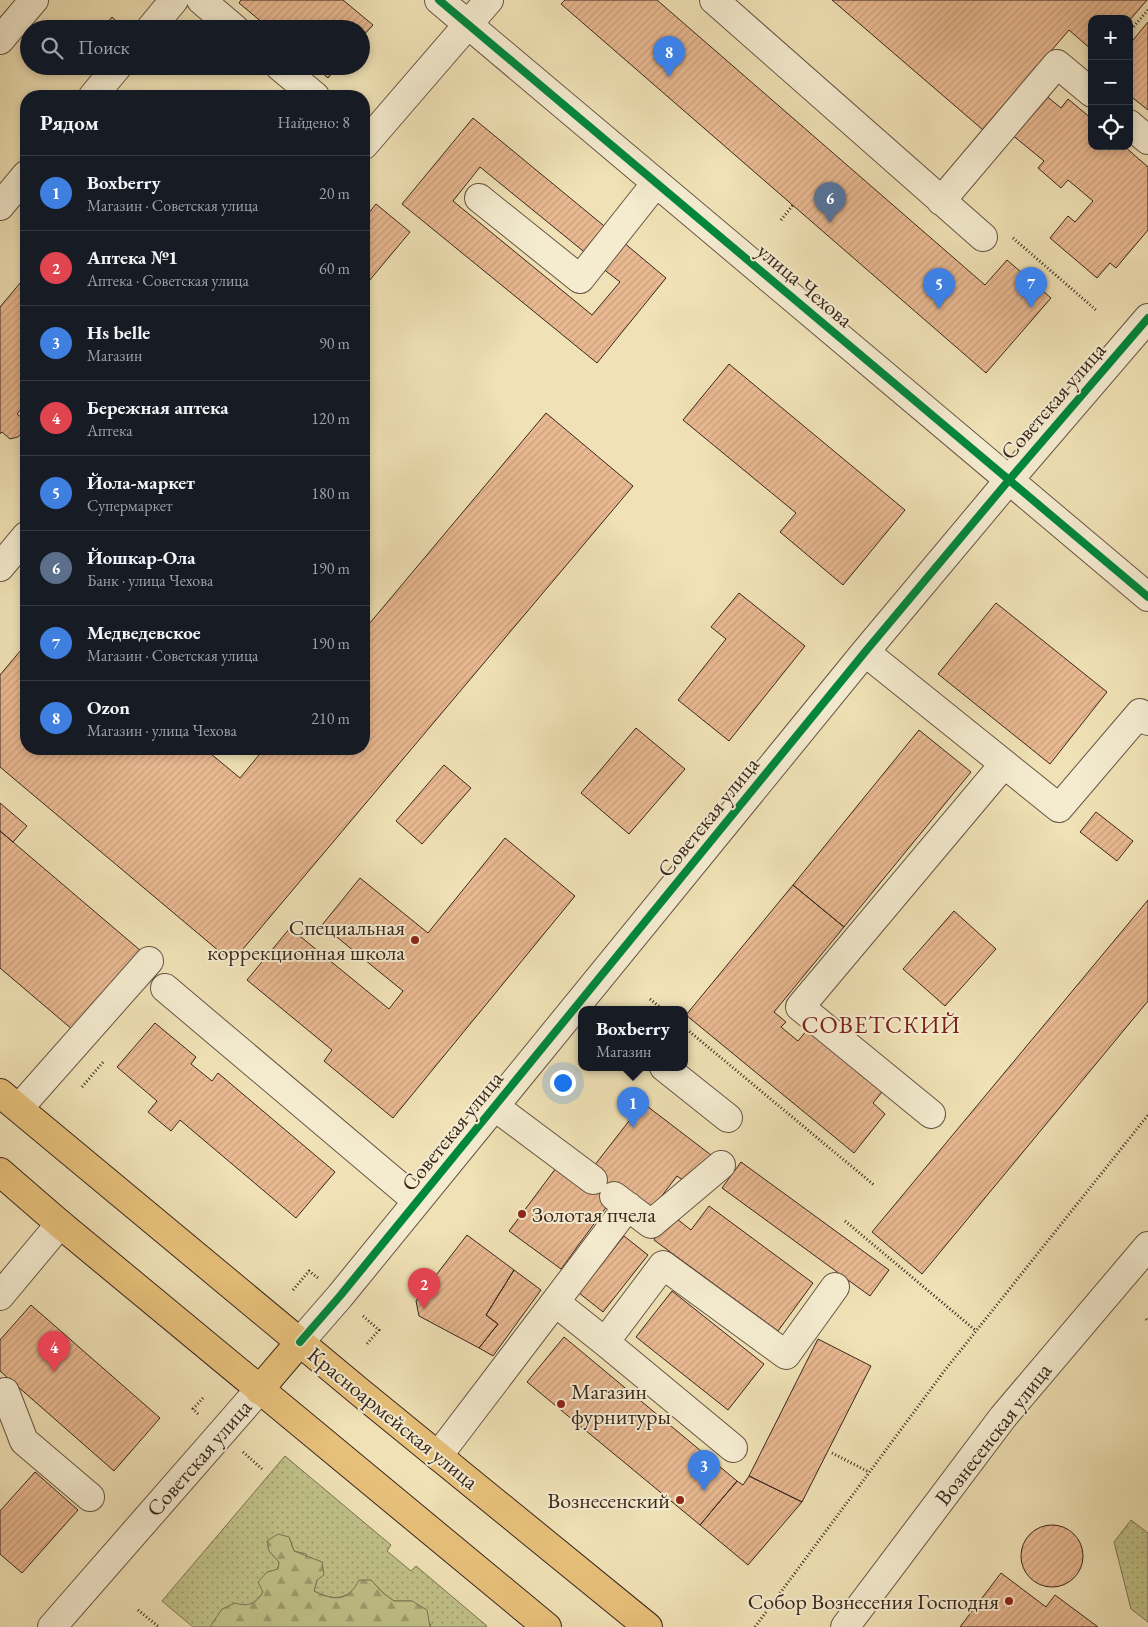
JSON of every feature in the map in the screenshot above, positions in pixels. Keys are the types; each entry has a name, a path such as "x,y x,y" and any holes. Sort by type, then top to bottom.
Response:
{"main road":[{"name":"Красноармейская улица","path":"9,1100 438,1456 648,1627"},
{"path":"0,1172 259,1390 547,1627"},
{"name":"Советская улица","path":"259,1390 300,1342"}],"street":[{"path":"0,40 34,0"},
{"path":"157,20 174,0"},
{"path":"200,0 224,20"},
{"name":"улица Чехова","path":"439,0 1147,594"},
{"path":"370,135 489,0"},
{"path":"714,0 941,201 995,235"},
{"path":"941,201 1057,64 1088,90"},
{"path":"98,90 110,75"},
{"path":"290,75 308,90"},
{"path":"1133,127 1148,140"},
{"path":"0,206 20,182"},
{"path":"479,198 580,279 656,183"},
{"name":"Советская улица","path":"586,1005 865,652 1148,318"},
{"path":"0,567 20,543"},
{"path":"865,652 1059,808 1140,714 1148,721"},
{"path":"931,1114 800,1008 1004,764"},
{"path":"9,1100 149,961"},
{"path":"165,988 417,1201"},
{"name":"Советская улица","path":"300,1342 494,1106 578,1014"},
{"path":"669,1071 728,1118"},
{"path":"494,1106 651,1224 720,1165"},
{"path":"438,1456 555,1302 612,1194"},
{"path":"0,1296 60,1224"},
{"name":"Вознесенская улица","path":"845,1627 1003,1417 1148,1246"},
{"path":"605,1342 663,1265 786,1355 836,1287"},
{"path":"555,1302 733,1448"},
{"name":"Советская улица","path":"52,1627 259,1390"},
{"path":"5,1392 24,1441 90,1497"}],"path":[{"path":"1133,27 1148,10"},
{"path":"782,220 793,205"},
{"path":"995,235 1096,310"},
{"path":"650,999 658,1006"},
{"path":"688,1030 874,1185"},
{"path":"755,1627 975,1330 1148,1115"},
{"path":"845,1221 975,1330"},
{"path":"293,1290 309,1270"},
{"path":"362,1315 379,1330 366,1346"},
{"path":"193,1409 203,1398"},
{"path":"239,1449 262,1469"},
{"path":"832,1453 869,1472"},
{"path":"138,1610 159,1627"}],"green space":[{"path":"285,1456 391,1545 387,1551 411,1571 416,1566 487,1626 430,1627 431,1625 412,1601 394,1601 383,1593 371,1580 344,1596 331,1597 314,1591 317,1580 306,1554 294,1551 289,1537 269,1551 279,1562 278,1570 267,1572 263,1592 259,1598 223,1617 210,1627 193,1627 162,1601"},
{"path":"1131,1520 1148,1533 1148,1622 1131,1609 1114,1542"},
{"path":"278,1534 289,1537 294,1551 322,1562 324,1575 317,1580 314,1591 328,1597 340,1598 350,1592 359,1580 371,1580 383,1593 394,1601 412,1601 427,1610 430,1627 210,1627 222,1609 235,1603 251,1604 263,1592 258,1582 267,1572 278,1569 279,1562 269,1551 267,1541"}],"building":[{"path":"241,0 343,0 367,20 259,20 239,3"},
{"path":"565,0 657,0 985,285 1007,260 1051,298 986,373 561,4"},
{"path":"832,0 1147,0 1133,16 1088,15 1088,47 1069,30 983,130"},
{"path":"1148,22 1148,110 1133,98 1133,40"},
{"path":"1044,94 1061,108 1068,99 1088,116 1088,150 1129,150 1148,167 1148,230 1116,268 1110,263 1097,278 1050,238 1068,216 1075,222 1093,201 1068,180 1061,188 1038,168 1044,161 1011,134"},
{"path":"473,118 609,230 588,255 480,167 453,201 592,315 620,282 602,268 623,242 666,278 597,363 402,204"},
{"path":"376,204 410,232 370,280 370,212"},
{"path":"20,283 20,410 17,414 20,416 20,435 10,439 2,432 0,434 0,307"},
{"path":"729,364 905,510 843,585 780,532 796,513 683,420"},
{"path":"546,413 633,486 232,962 0,767 0,675 20,651 20,755 212,755 240,778 259,755 370,755 370,623"},
{"path":"739,593 805,646 729,741 678,700 726,639 711,627"},
{"path":"996,603 1107,692 1050,764 938,674"},
{"path":"636,728 685,769 629,834 581,793"},
{"path":"919,730 971,772 844,927 793,885"},
{"path":"444,765 471,788 422,844 396,821"},
{"path":"0,803 27,826 13,842 0,831"},
{"path":"1096,812 1133,841 1117,861 1080,832"},
{"path":"0,831 141,951 73,1030 0,968"},
{"name":"Специальная коррекционная школа","path":"505,838 575,896 393,1118 324,1061 332,1050 247,980 290,928 389,1009 403,991 322,925 360,878 428,933"},
{"path":"793,885 844,927 774,1012 786,1022 781,1027 798,1041 807,1030 882,1092 873,1103 885,1114 854,1153 688,1017 688,1013"},
{"path":"1148,900 1148,1001 922,1274 872,1232"},
{"path":"954,911 996,949 945,1006 903,969"},
{"path":"155,1023 196,1057 191,1064 212,1081 218,1073 335,1172 296,1218 180,1120 171,1131 148,1112 157,1101 117,1067"},
{"path":"643,1103 711,1155 688,1184 677,1176 651,1210 621,1187 561,1269 509,1231 556,1168 594,1166"},
{"path":"741,1162 889,1270 870,1296 722,1188"},
{"path":"709,1206 813,1283 778,1331 654,1240 672,1215 691,1230"},
{"path":"467,1235 514,1270 486,1315 498,1324 479,1348 419,1316 416,1301"},
{"path":"624,1236 648,1255 603,1312 579,1293"},
{"path":"514,1270 541,1290 493,1356 479,1348 498,1324 486,1315"},
{"path":"672,1291 764,1364 728,1410 636,1337"},
{"path":"31,1305 160,1418 114,1471 0,1371 0,1340"},
{"path":"564,1337 737,1481 700,1525 527,1382"},
{"path":"818,1339 871,1366 802,1502 749,1476"},
{"path":"35,1472 78,1510 22,1573 0,1554 0,1511"},
{"path":"749,1476 802,1502 748,1565 700,1525 737,1481 743,1485"},
{"path":"1046,1525 1058,1525 1074,1534 1081,1544 1083,1556 1081,1568 1074,1578 1058,1587 1046,1587 1035,1582 1026,1573 1021,1562 1021,1550 1026,1539 1035,1530"},
{"name":"Собор Вознесения Господня","path":"1001,1573 1046,1607 1055,1595 1098,1627 960,1627"}],"cycle path":[{"path":"439,0 1148,597"},
{"path":"300,1342 340,1296 865,652 1148,318"}],"place":[{"name":"Ozon","path":"669,77"},
{"name":"Йошкар-Ола","path":"830,223"},
{"name":"Медведевское","path":"1031,308"},
{"name":"Йола-маркет","path":"939,309"},
{"name":"Специальная коррекционная школа","path":"415,940"},
{"name":"Boxberry","path":"633,1128"},
{"name":"Золотая пчела","path":"522,1214"},
{"name":"Аптека №1","path":"424,1309"},
{"name":"Бережная аптека","path":"54,1372"},
{"name":"Магазин фурнитуры","path":"561,1404"},
{"name":"Hs belle","path":"704,1491"},
{"name":"Вознесенский","path":"680,1500"},
{"name":"Собор Вознесения Господня","path":"1009,1601"}],"district":[{"name":"СОВЕТСКИЙ","path":"881,1024"}]}
